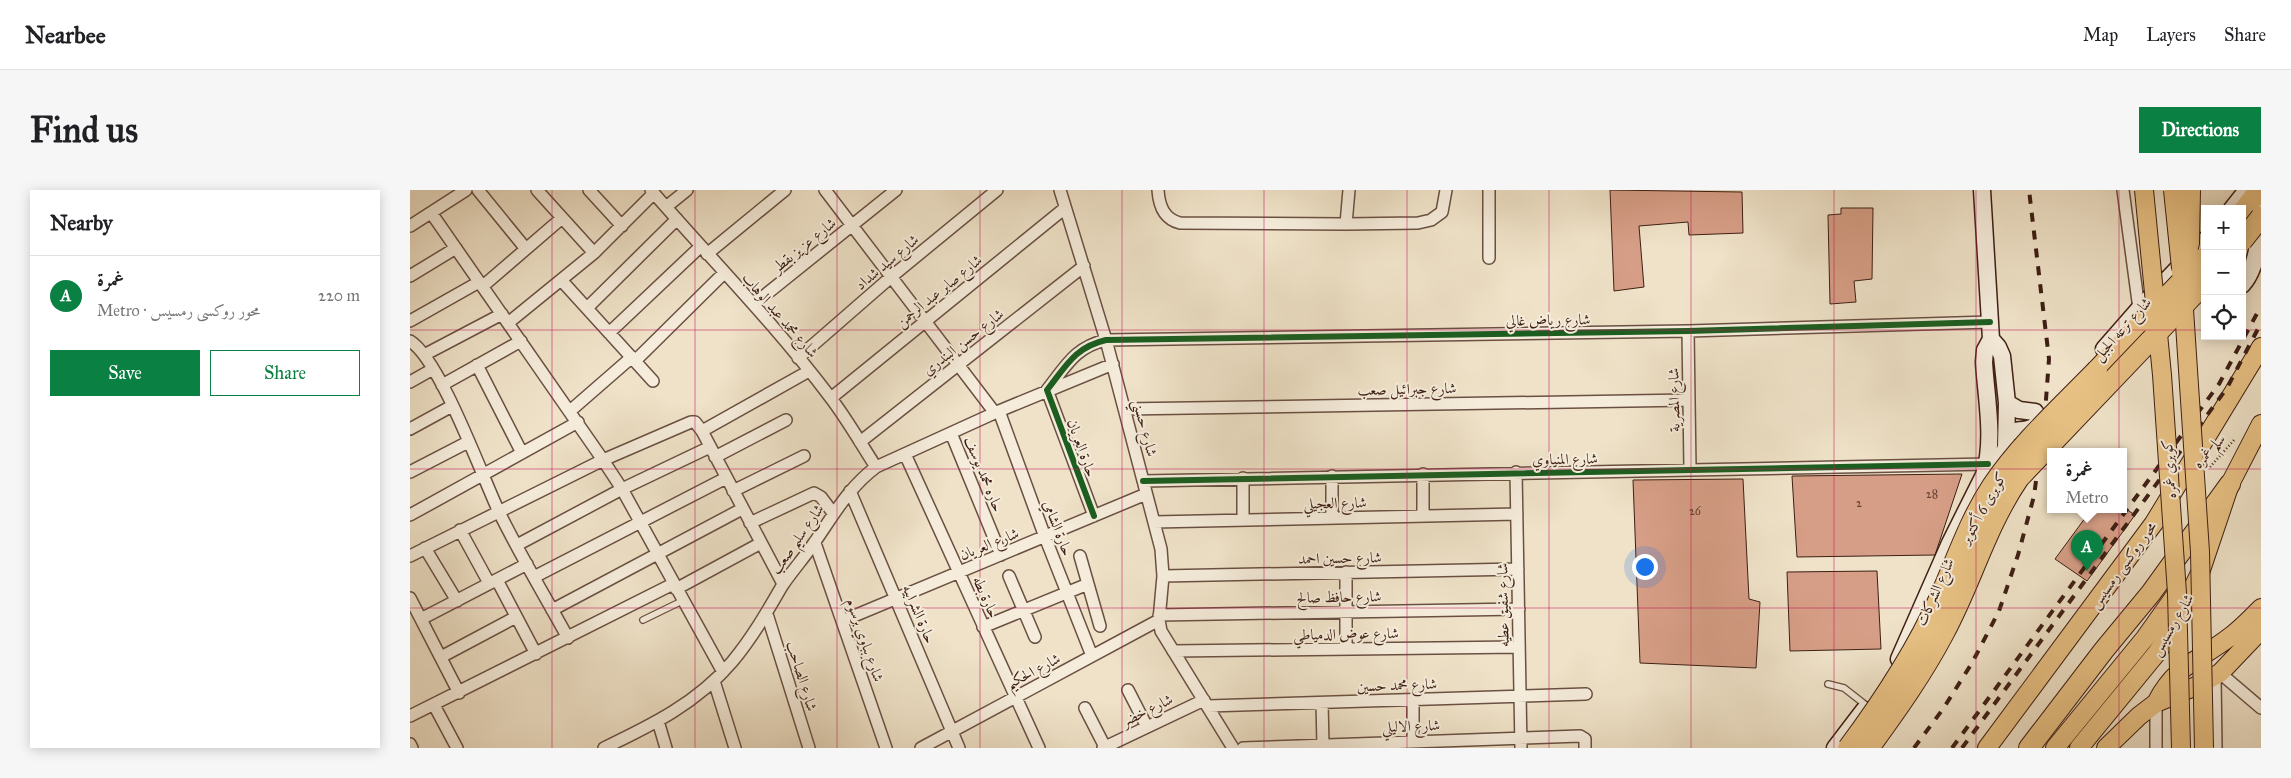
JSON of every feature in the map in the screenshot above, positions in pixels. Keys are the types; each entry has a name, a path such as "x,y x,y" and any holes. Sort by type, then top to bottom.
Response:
{"highway":[{"path":"2182,273 2189,243 2190,190"},
{"path":"2246,208 2259,190"},
{"path":"2246,236 2261,217"},
{"name":"كوبرى 6 أكتوبر","path":"1848,748 1881,704 1912,654 1939,600 1968,530 1992,486 2010,460 2201,261"},
{"name":"كوبرى 6 أكتوبر","path":"2048,448 2201,287"},
{"name":"كوبرى 6 أكتوبر","path":"1869,748 1900,705 1945,632 1998,512 2019,478 2047,449"},
{"path":"2029,748 2104,650 2151,593 2230,484"}],"main road":[{"name":"شارع الشركات","path":"1841,748 1868,714 1906,655 1988,464 1989,440 1984,362 1985,350 1991,340 1982,190"},
{"name":"كوبري غمره","path":"2144,190 2162,375 2177,593 2181,748"},
{"name":"كوبري غمره","path":"2173,190 2182,273 2200,552 2204,748"},
{"path":"2235,205 2247,190"},
{"path":"2246,280 2255,268 2260,252 2261,194"},
{"name":"شارع ترعه الجبل","path":"2007,433 2032,428 2038,424 2039,418 2201,244"},
{"path":"2139,309 2201,301"},
{"name":"شارع الشركات","path":"1835,748 1899,660 1965,518 2004,456 2007,433 2002,356 1998,347 1991,340"},
{"name":"محور روكسى رمسيس","path":"1986,748 2154,523 2261,347"},
{"path":"2006,403 2019,410 2035,412 2039,418"},
{"name":"شارع رمسيس","path":"2079,748 2156,654 2173,629 2200,573 2230,484 2261,424"},
{"path":"2055,748 2145,638 2177,593"},
{"name":"شارع رمسيس","path":"2106,748 2139,716 2156,703 2218,674 2253,632 2261,608"},
{"name":"شارع رمسيس","path":"2156,703 2163,690 2178,672 2253,632"}],"street":[{"path":"410,226 432,214 466,190"},
{"path":"478,190 526,249"},
{"path":"537,190 594,253"},
{"path":"589,190 622,226"},
{"path":"666,207 686,190"},
{"path":"609,333 704,250 785,190"},
{"name":"حارة الشامي","path":"825,190 958,365 997,412 1092,656"},
{"name":"شارع عزيز بقطر","path":"754,304 896,190"},
{"name":"شارع سيد شداد","path":"798,358 997,190"},
{"name":"شارع حسني","path":"1060,190 1113,364 1161,549 1163,576 1159,618 1161,631 1233,748"},
{"path":"1158,190 1164,212 1168,218 1180,223 1346,224 1425,222 1442,212 1445,205 1446,190"},
{"path":"1346,224 1349,190"},
{"path":"1489,190 1489,258"},
{"path":"2124,190 2139,309"},
{"path":"424,355 505,318 562,281 622,226 652,192"},
{"name":"شارع محمد عبد الوهاب","path":"652,192 754,304 831,398 876,467"},
{"name":"شارع صابر عبد الرحمن","path":"831,398 1065,208"},
{"path":"432,214 604,460 622,489 682,601 723,672"},
{"path":"410,321 481,284 562,218"},
{"path":"587,308 677,219"},
{"path":"410,276 456,248"},
{"name":"شارع حسن البندري","path":"860,442 1084,266"},
{"path":"570,411 633,359 724,273"},
{"path":"562,281 653,381"},
{"name":"شارع رياض غالي","path":"1106,340 1688,330 1990,322"},
{"name":"شارع المصرية","path":"1688,330 1690,469"},
{"name":"شارع سليم صعب","path":"1047,390 1076,354 1090,344 1106,340"},
{"path":"442,384 521,341"},
{"path":"410,342 424,355 442,384 484,474 498,511 568,638"},
{"name":"شارع سليم صعب","path":"604,748 617,745 693,700 723,672 749,641 783,584 833,513 860,479 876,467 997,412 1113,364"},
{"path":"477,365 522,453"},
{"path":"410,382 433,369"},
{"path":"702,431 809,371"},
{"name":"حارة العريان","path":"1047,390 1094,516"},
{"name":"شارع جبرائيل صعب","path":"1124,409 1690,400"},
{"path":"410,429 452,406"},
{"path":"517,545 622,489 786,420"},
{"path":"410,515 578,422"},
{"path":"410,556 604,460 691,422 695,422 702,431 783,584"},
{"name":"حاره محمد يوسف","path":"951,433 1001,555"},
{"path":"410,472 468,442"},
{"name":"حارة بطه","path":"905,454 1039,748"},
{"path":"733,491 804,456"},
{"name":"شارع المنياوي","path":"1143,480 1988,464"},
{"name":"شارع شفيق عطيه","path":"1516,472 1521,743"},
{"path":"1423,474 1423,516"},
{"path":"1332,476 1332,518"},
{"path":"534,577 726,478"},
{"path":"1243,478 1244,520"},
{"name":"حارة الشرابيه","path":"850,491 959,748"},
{"path":"750,523 814,492 821,497 833,513"},
{"name":"شارع العريان","path":"842,621 1146,494"},
{"path":"552,610 742,509"},
{"name":"شارع العجيلي","path":"1154,522 1516,514"},
{"path":"460,530 516,617 536,654"},
{"name":"شارع بباوي برسوم","path":"814,542 886,748"},
{"path":"410,716 761,543"},
{"path":"425,548 456,601"},
{"path":"1080,556 1100,626"},
{"path":"422,619 527,564"},
{"name":"شارع حسين احمد","path":"1163,576 1518,569"},
{"path":"1346,572 1346,649"},
{"path":"1009,576 1034,637"},
{"path":"983,627 1088,584"},
{"path":"410,598 459,693"},
{"name":"شارع حافظ صالح","path":"1159,618 1519,609"},
{"name":"شارع الصاحب","path":"766,614 809,748"},
{"path":"441,657 516,617"},
{"name":"شارع الحكيم","path":"921,748 1159,618"},
{"name":"شارع عوض الدمياطي","path":"1173,651 1519,647"},
{"path":"2218,674 2261,708"},
{"path":"2216,748 2218,674"},
{"path":"714,681 735,748"},
{"path":"1128,690 1147,727"},
{"name":"شارع محمد حسين","path":"1206,703 1322,703 1586,694"},
{"path":"1413,700 1413,745"},
{"name":"شارع خضر","path":"1104,748 1147,727 1206,703"},
{"path":"1322,703 1323,744"},
{"path":"2156,703 2156,748"},
{"path":"434,705 457,748"},
{"path":"1085,708 1104,748"},
{"path":"658,721 666,748"},
{"name":"شارع الاليلي","path":"1243,748 1298,747 1323,744 1344,746 1521,743 1580,736 1585,740 1586,748"},
{"path":"410,744 412,748"}],"lane":[{"path":"643,620 682,601"},
{"path":"1827,748 1865,705 1844,688 1828,684"}],"building":[{"path":"1610,190 1742,192 1743,233 1689,235 1688,222 1639,226 1644,287 1614,291"},
{"path":"1841,208 1873,208 1872,279 1854,281 1856,302 1830,304 1828,215 1841,214"},
{"path":"1962,474 1935,555 1797,557 1792,476"},
{"path":"1743,479 1749,599 1760,602 1756,668 1640,663 1633,480"},
{"path":"2127,510 2135,515 2087,581 2055,559 2089,513 2127,513"},
{"path":"1877,571 1881,649 1790,651 1787,572"}],"railway":[{"path":"1914,748 1943,709 1972,663 1999,611 2018,555 2034,496 2045,413 2049,359 2029,190"},
{"path":"2127,509 2219,384 2261,306"},
{"path":"1962,748 2227,388 2261,323"},
{"path":"1952,748 2124,513"}],"cycle path":[{"path":"1094,516 1047,390 1066,365 1086,347 1106,340 1688,331 1990,322"},
{"path":"1143,481 1988,464"}],"place":[{"name":"غمرة","path":"2087,571"}]}
